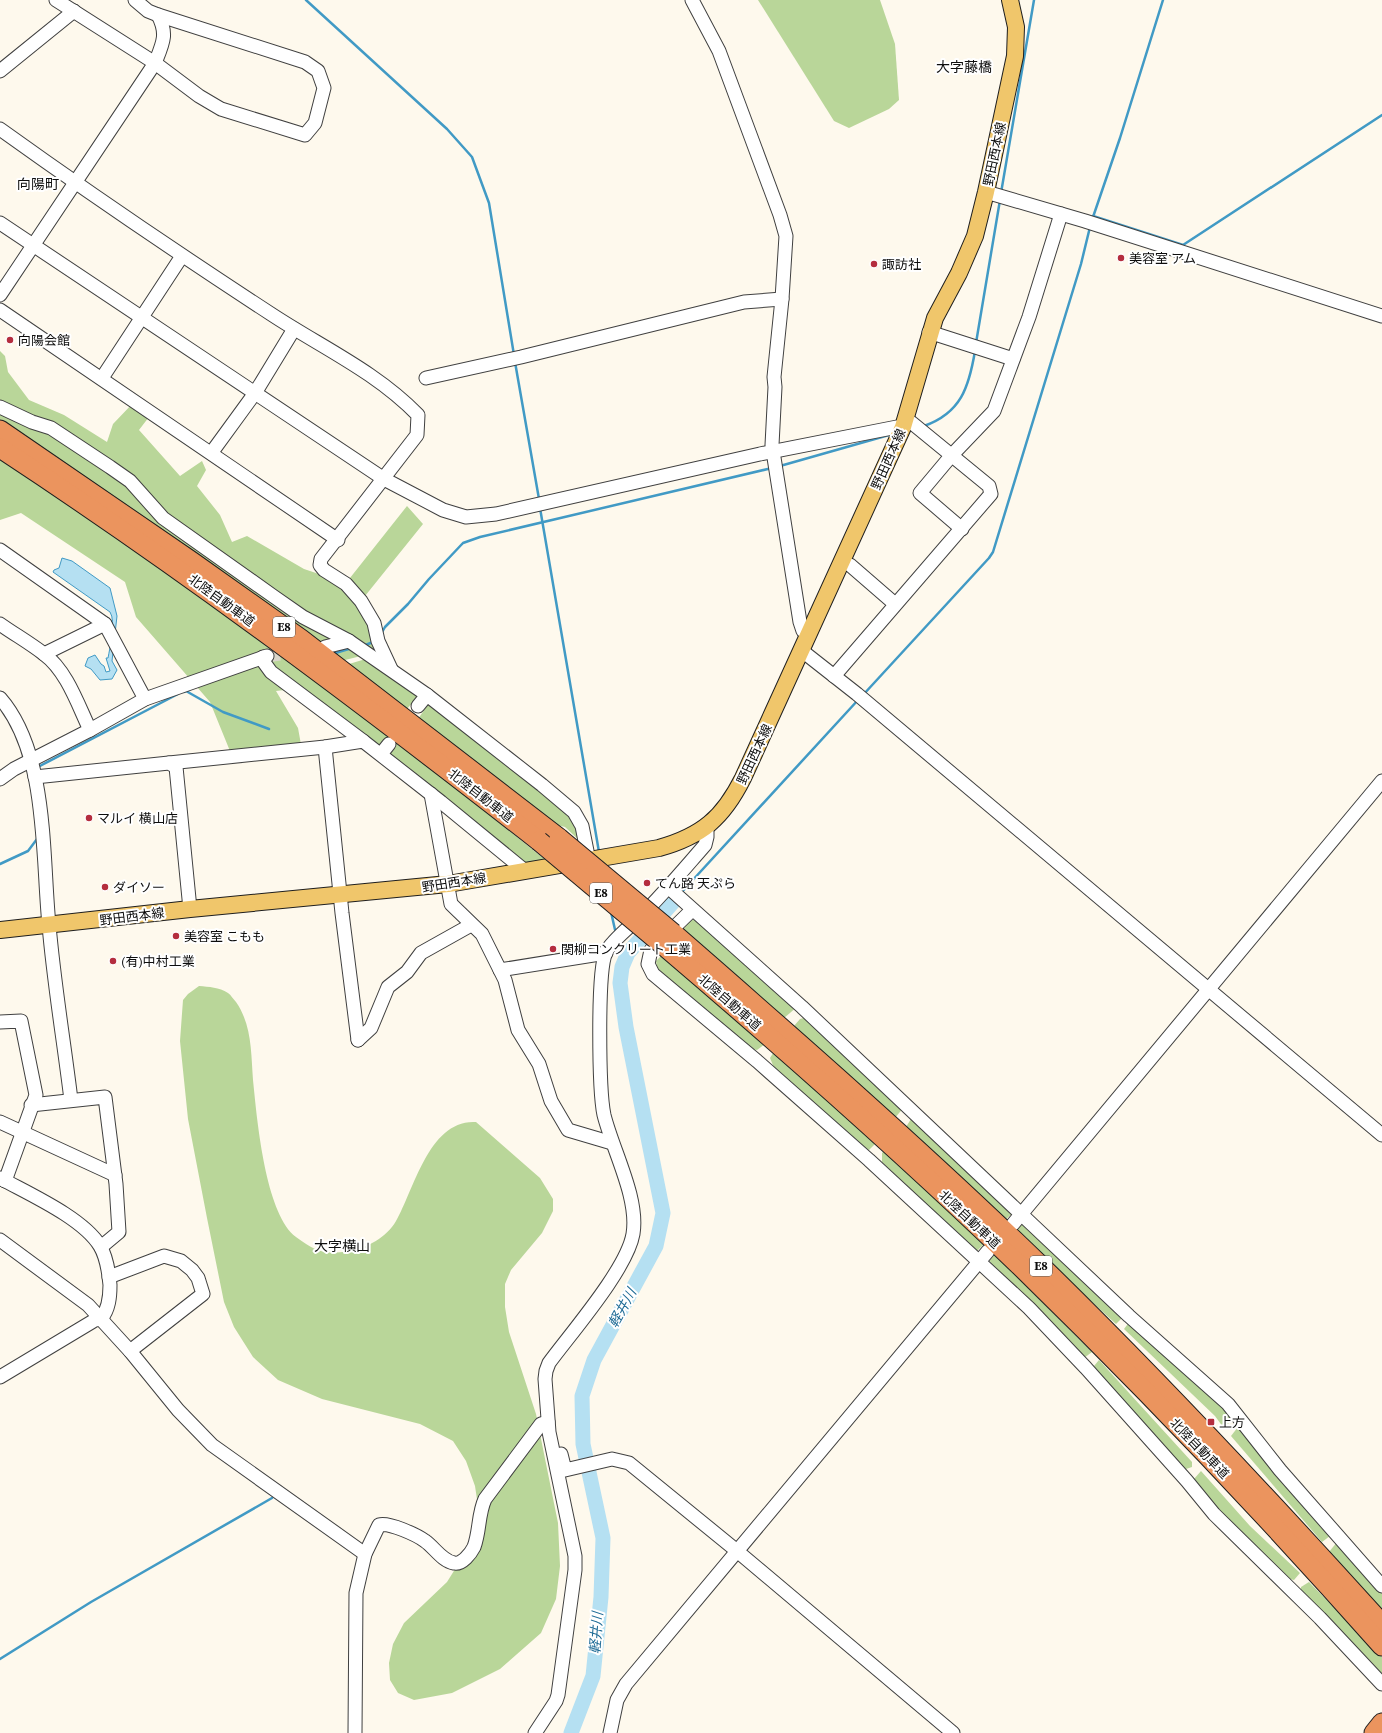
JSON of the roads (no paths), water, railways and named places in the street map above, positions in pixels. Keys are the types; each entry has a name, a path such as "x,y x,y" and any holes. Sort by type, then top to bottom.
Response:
{"highway":[{"name":"北陸自動車道","path":"0,430 185,556 301,639 559,838 768,1034 868,1124 1021,1267 1214,1462 1301,1555 1382,1646"},
{"name":"北陸自動車道","path":"0,448 166,561 289,649 412,741 539,841 668,939 876,1111 1040,1265 1222,1450 1382,1624"},
{"path":"1374,1733 1382,1723"}],"main road":[{"name":"野田西本線","path":"0,930 49,926 190,909 340,896 448,884 524,870 589,861 671,844 688,838 707,827 723,810 736,792 802,650 904,424 934,318 969,252 996,194 1015,56 1016,27 1010,0"}],"street":[{"path":"56,0 155,63 199,96 221,109 305,135 314,123 324,88 318,71 305,62 158,15 148,11 135,0"},
{"path":"692,0 719,51 780,215 786,236 782,299 774,377 775,387 772,422 773,452 800,622 803,631 809,634"},
{"path":"0,71 74,11"},
{"path":"0,295 155,63 163,43 164,27 158,15"},
{"path":"0,129 182,256 294,329 330,349 398,394 418,415 417,435 338,540 321,559 320,565 324,570 346,584 370,615 377,637 391,669"},
{"path":"996,194 1382,316"},
{"path":"962,529 920,493 994,411 1029,317 1061,214"},
{"path":"0,223 384,479 443,510 466,516 496,514 773,452 912,423 988,486 992,492 990,497 895,604 834,676"},
{"path":"102,378 182,256"},
{"path":"426,378 517,358 744,302 782,299"},
{"path":"0,310 212,452 338,540"},
{"path":"212,452 255,393 294,329"},
{"path":"929,332 1013,358"},
{"path":"0,406 32,422 51,428 110,467 130,481 162,518 303,617 351,642 427,695 574,812 582,826 589,861"},
{"path":"0,550 105,624 145,699"},
{"path":"842,562 850,565 895,604"},
{"path":"0,624 44,654 66,682 90,730"},
{"path":"44,654 105,624"},
{"path":"325,647 351,642"},
{"path":"802,650 1382,1135"},
{"path":"33,769 90,730 145,699 267,663 363,741 385,749 432,794 524,870"},
{"path":"418,706 427,695"},
{"path":"0,698 11,710 22,732 33,769 39,799 49,926 71,1100"},
{"path":"0,778 14,769 169,763 325,747 363,741"},
{"path":"325,747 340,896 358,1040 371,1028 388,987 407,972 421,953 471,925"},
{"path":"169,763 176,767 177,770 190,909"},
{"path":"1012,1224 1382,781"},
{"path":"432,794 451,904 482,934 505,980 518,1030 539,1064 551,1101 568,1130 612,1143"},
{"path":"536,1733 554,1705 558,1695 575,1570 571,1537 553,1458 547,1418 546,1371 549,1363 616,1270 633,1235 634,1210 612,1143 604,1114 601,1092 601,983 610,948 624,933 674,893 705,846 707,827"},
{"path":"674,893 690,905 692,910 802,1007 1129,1316 1228,1404 1280,1470 1382,1586"},
{"path":"692,910 651,950 648,964 654,974 840,1134 979,1261 1028,1308 1086,1368 1230,1531 1320,1618 1382,1684"},
{"path":"500,970 610,948"},
{"path":"0,1022 21,1021 36,1095 2,1180 60,1211 88,1232 101,1247 109,1277 108,1304 105,1314 101,1319 95,1320 0,1377"},
{"path":"31,1105 105,1097 119,1232 101,1247"},
{"path":"0,1122 114,1175"},
{"path":"0,1240 88,1305 130,1351 178,1410 212,1445 365,1554"},
{"path":"610,1733 614,1707 620,1692 988,1251"},
{"path":"109,1277 164,1256 181,1261 192,1270 198,1278 203,1294 130,1351"},
{"path":"355,1733 356,1592 365,1554 380,1525 383,1523 420,1538 447,1560 453,1563 460,1563 474,1548 479,1531 482,1505 485,1499 541,1424 554,1414 557,1420 569,1469 579,1534 571,1537"},
{"path":"569,1469 612,1459 629,1463 737,1551 953,1733"}],"water":[{"path":"62,558 72,561 110,588 117,616 112,661 117,670 112,679 100,680 91,669 85,666 88,658 95,655 104,666 106,672 110,671 106,658 108,658 113,628 112,616 110,612 53,572 59,568"}],"waterway":[{"path":"306,0 447,129 472,157 489,203 514,355"},
{"path":"1001,193 1034,0"},
{"path":"1092,220 1120,138 1163,0"},
{"path":"1093,216 1183,245 1382,115"},
{"path":"976,343 1000,200"},
{"path":"863,695 993,552 1081,264 1090,227"},
{"path":"924,426 937,421 955,406 966,387 970,376 975,351"},
{"path":"515,362 539,499"},
{"path":"780,466 889,435"},
{"path":"381,634 385,627 408,604 463,543 480,537 772,468"},
{"path":"540,508 599,852"},
{"path":"363,646 373,642"},
{"path":"332,654 352,648"},
{"path":"184,692 186,691 223,712 269,729"},
{"path":"36,768 178,694"},
{"path":"680,894 858,700"},
{"path":"0,864 28,851 37,839"},
{"name":"軽井川","path":"571,1733 593,1676 601,1597 603,1538 583,1444 582,1396 594,1360 656,1246 663,1213 626,1027 620,983 622,967 628,953 675,900"},
{"path":"611,912 616,934"},
{"path":"620,943 628,953"},
{"path":"0,1659 91,1602 272,1498"}],"tunnel":[{"path":"267,656 295,652"}],"place":[{"name":"美容室 アム","path":"1121,258"},
{"name":"諏訪社","path":"874,264"},
{"name":"向陽会館","path":"10,340"},
{"name":"マルイ 横山店","path":"89,818"},
{"name":"てん路 天ぷら","path":"647,883"},
{"name":"ダイソー","path":"105,887"},
{"name":"美容室 こもも","path":"176,936"},
{"name":"関柳コンクリート工業","path":"553,949"},
{"name":"(有)中村工業","path":"113,961"},
{"name":"上方","path":"1211,1422"}],"district":[{"name":"大字藤橋","path":"964,67"},
{"name":"向陽町","path":"38,184"},
{"name":"大字横山","path":"342,1246"}]}
